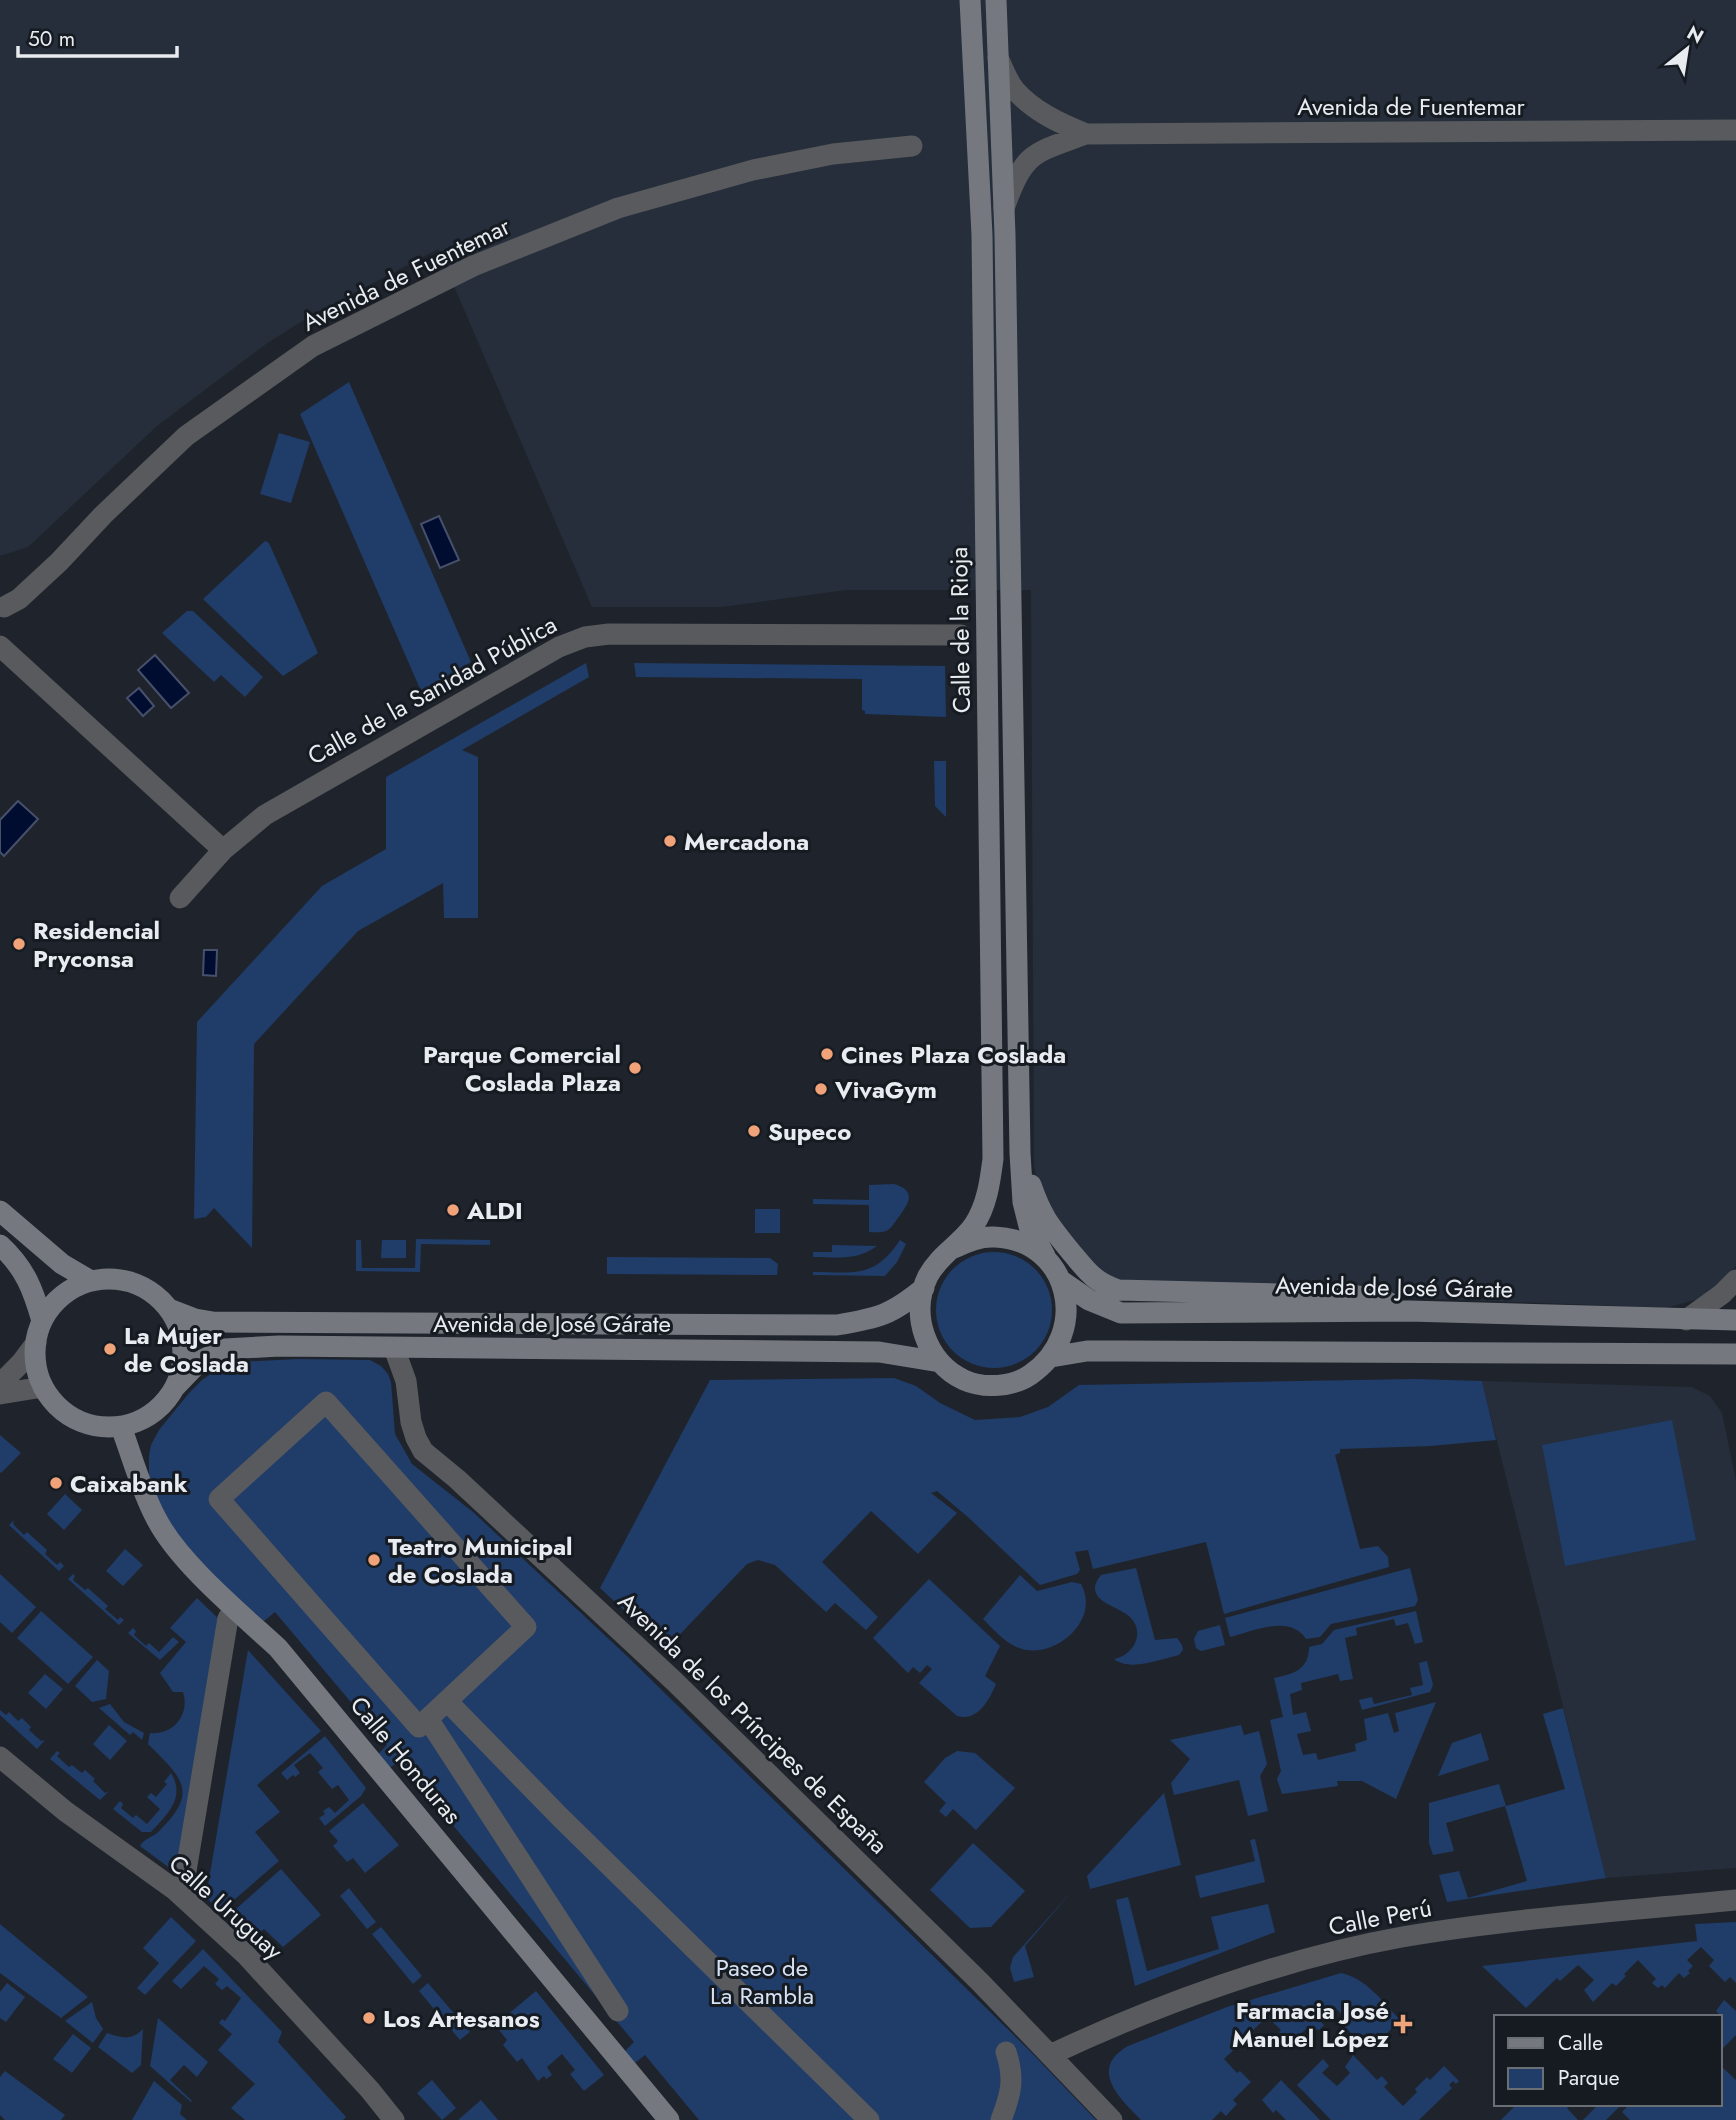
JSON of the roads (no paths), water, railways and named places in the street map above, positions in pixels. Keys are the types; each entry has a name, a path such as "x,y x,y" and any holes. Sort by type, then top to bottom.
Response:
{"main road":[{"name":"Calle de la Rioja","path":"954,1248 975,1224 985,1202 993,1159 982,235 971,0"},
{"path":"996,0 1004,209 1020,1153 1023,1202 1029,1226 1060,1280 1065,1295 1066,1321 1059,1346 1051,1357 1024,1378 1004,1385 972,1383 952,1373 940,1362 927,1346 921,1300 924,1288 944,1255 970,1241 995,1237 1030,1248 1046,1259"},
{"path":"1020,1153 1047,1223 1086,1273 1102,1284 1131,1292 1358,1296 1384,1300 1409,1311"},
{"path":"0,1211 62,1264 91,1281"},
{"path":"0,1245 14,1257 32,1284 42,1321"},
{"path":"114,1279 137,1284 169,1309 182,1337 183,1362 176,1386 163,1405 143,1419 121,1427 98,1427 76,1420 57,1406 43,1387 36,1366 36,1343 42,1321 54,1303 71,1289 91,1281 114,1279"},
{"name":"Avenida de José Gárate","path":"1060,1280 1089,1300 1121,1313 1409,1311 1736,1320"},
{"name":"Avenida de José Gárate","path":"169,1309 195,1319 213,1322 837,1325 877,1318 903,1306 924,1288"},
{"name":"Avenida de José Gárate","path":"176,1386 200,1361 225,1349 298,1346 878,1352 940,1362"},
{"path":"1051,1357 1087,1351 1736,1354"},
{"name":"Calle Honduras","path":"121,1427 156,1518 172,1542 222,1597 278,1648 669,2120"}],"street":[{"name":"Avenida de Fuentemar","path":"998,58 1012,87 1026,101 1052,119 1086,134"},
{"name":"Avenida de Fuentemar","path":"1004,209 1014,183 1028,159 1037,152 1086,134 1736,130"},
{"name":"Avenida de Fuentemar","path":"1,610 19,599 59,562 103,515 186,436 313,346 473,266 618,208 752,170 833,154 912,146"},
{"name":"Calle de la Sanidad Pública","path":"180,898 223,850 265,815 559,647 584,637 609,634 961,635"},
{"path":"0,646 223,850"},
{"path":"1686,1320 1736,1280"},
{"path":"0,1384 36,1343"},
{"name":"Avenida de los Príncipes de España","path":"394,1348 406,1381 411,1422 424,1451 461,1482 674,1681 972,1973 1112,2120"},
{"path":"0,1394 43,1387"},
{"path":"326,1402 526,1627 447,1701 419,1727 219,1499 326,1402"},
{"path":"184,1883 228,1618"},
{"path":"447,1701 560,1817 869,2120"},
{"path":"428,1719 618,2011"},
{"name":"Calle Uruguay","path":"0,1756 65,1811 175,1890 246,1955 370,2090 394,2120"},
{"name":"Calle Perú","path":"1050,2055 1103,2030 1162,2008 1325,1954 1404,1937 1472,1927 1736,1900"},
{"path":"1001,2120 1012,2085 1012,2071 1006,2052"}],"place":[{"name":"Mercadona","path":"670,841"},
{"name":"Residencial Pryconsa","path":"19,944"},
{"name":"Cines Plaza Coslada","path":"827,1054"},
{"name":"Parque Comercial Coslada Plaza","path":"635,1068"},
{"name":"VivaGym","path":"821,1089"},
{"name":"Supeco","path":"754,1131"},
{"name":"ALDI","path":"453,1210"},
{"name":"La Mujer de Coslada","path":"110,1349"},
{"name":"Caixabank","path":"56,1483"},
{"name":"Teatro Municipal de Coslada","path":"374,1560"},
{"name":"Los Artesanos","path":"369,2018"},
{"name":"Farmacia José Manuel López","path":"1403,2024"}],"park label":[{"name":"Paseo de La Rambla","path":"762,1981"}]}
